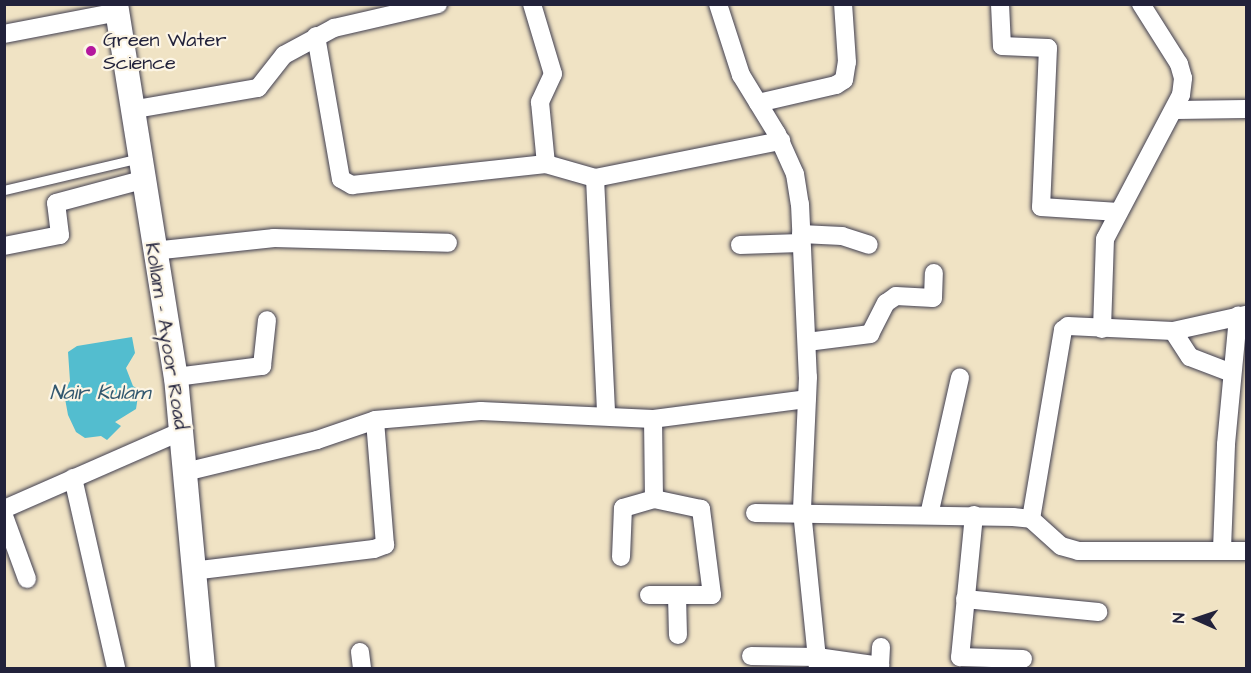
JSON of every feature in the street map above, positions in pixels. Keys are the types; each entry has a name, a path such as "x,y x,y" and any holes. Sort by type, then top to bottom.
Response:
{"main road":[{"name":"Kollam - Ayoor Road","path":"117,8 136,109 153,251 176,377 192,572 203,669"}],"street":[{"path":"136,109 258,88 284,55 316,36 334,28 438,4"},
{"path":"532,4 553,74 540,102 546,164"},
{"path":"718,4 741,75 781,141 795,174 807,342 802,512 818,663"},
{"path":"758,103 836,85 844,80 847,63 843,4"},
{"path":"1000,4 1002,46 1048,48 1041,207 1119,212"},
{"path":"1102,329 1104,239 1176,110 1183,78 1179,64 1141,4"},
{"path":"4,34 117,8"},
{"path":"316,36 341,179 345,182 362,185 546,164 595,178 781,141"},
{"path":"1176,110 1246,110"},
{"path":"4,246 60,234 56,203 142,169"},
{"path":"595,178 606,414"},
{"path":"740,245 842,236 869,245"},
{"path":"153,251 274,238 448,243"},
{"path":"807,342 870,334 886,303 896,296 933,298 934,273"},
{"path":"1031,519 1063,330 1076,325 1102,329 1173,331 1242,315 1232,373 1222,549"},
{"path":"176,377 262,366 267,320"},
{"path":"1173,331 1190,357 1232,373"},
{"path":"929,515 960,377"},
{"path":"185,472 317,440 375,420 481,411 606,414 653,419 807,399"},
{"path":"653,419 654,499"},
{"path":"192,572 374,549 385,545 375,420"},
{"path":"4,509 182,431"},
{"path":"73,477 116,669"},
{"path":"621,557 623,508 654,499 701,509 712,595 649,595"},
{"path":"755,513 974,515 1031,519 1061,546 1078,551 1112,554 1222,549 1246,551"},
{"path":"974,515 960,657 1023,659"},
{"path":"4,516 27,579"},
{"path":"677,595 678,635"},
{"path":"965,599 1098,612"},
{"path":"751,656 818,663 880,666 881,647"}],"lane":[{"path":"4,190 142,169"}],"water":[{"name":"Nair Kulam","path":"132,337 135,353 126,368 133,386 139,390 136,409 115,422 121,426 107,440 101,436 85,438 76,432 68,415 64,393 70,381 68,352 77,346"}],"place":[{"name":"Green Water Science","path":"91,51"}]}
